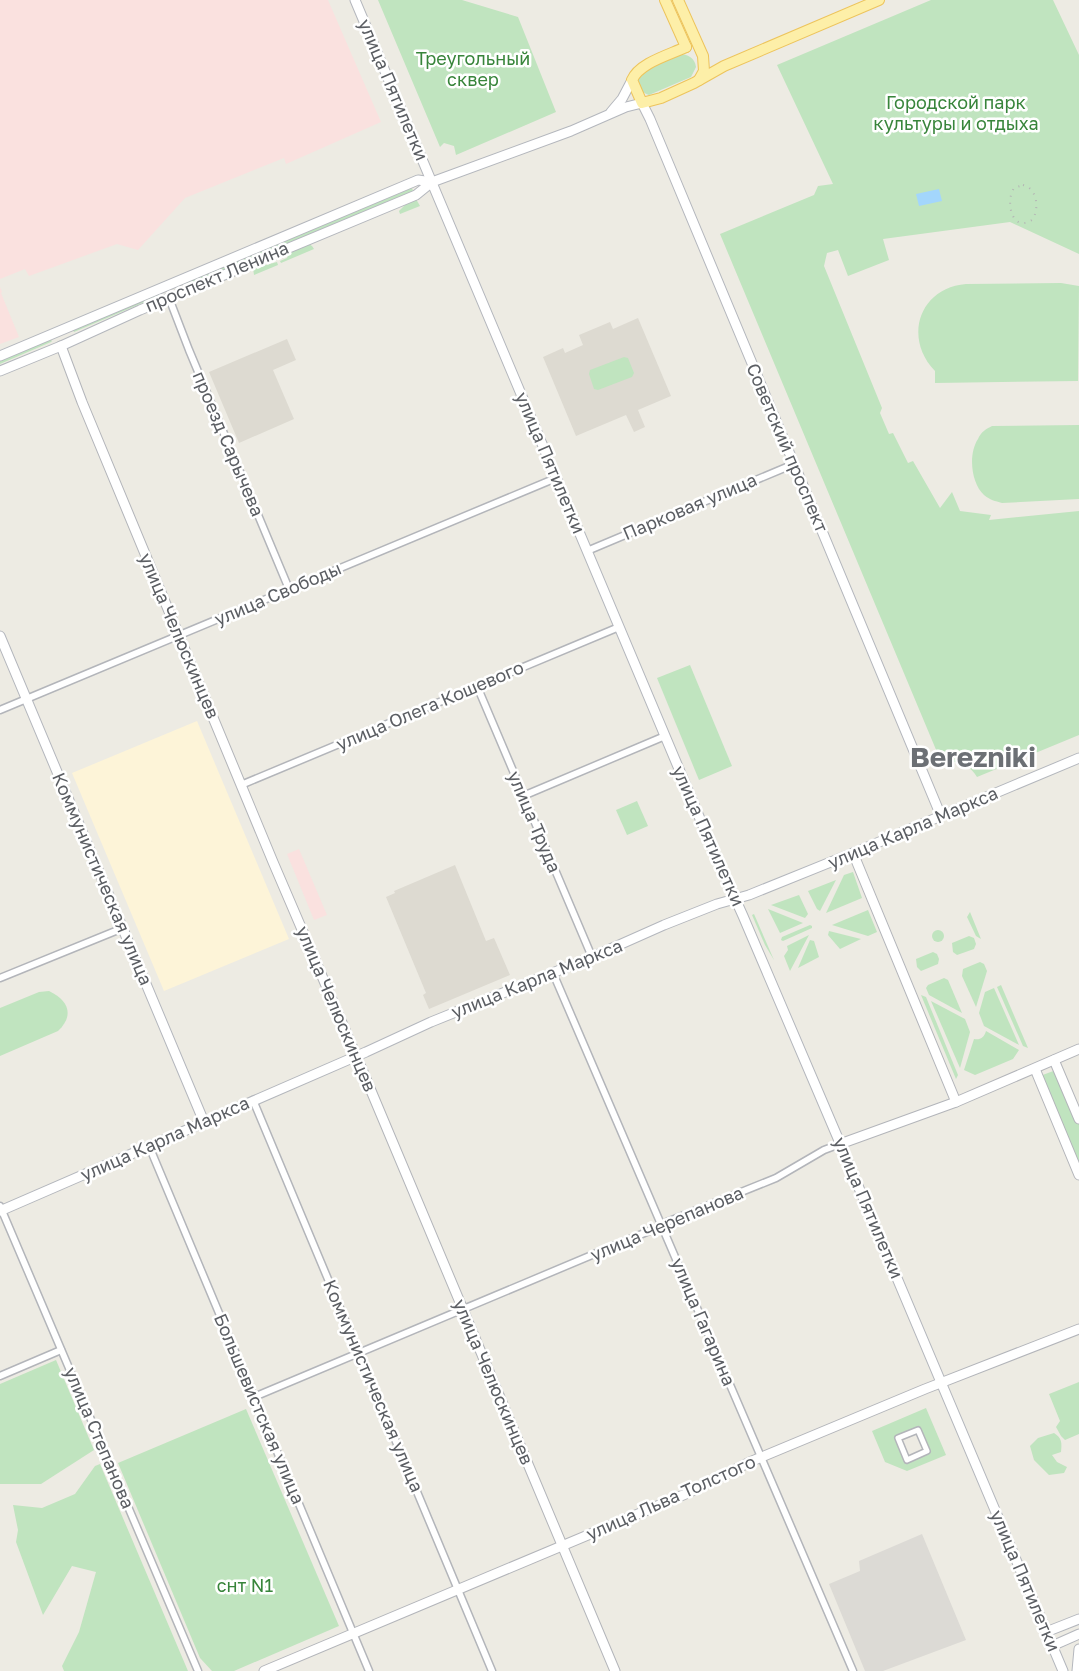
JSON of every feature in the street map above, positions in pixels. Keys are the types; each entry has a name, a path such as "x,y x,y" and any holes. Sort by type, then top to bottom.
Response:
{"main road":[{"name":"улица Пятилетки","path":"355,0 665,736 1063,1671"},
{"path":"665,0 686,47 718,66 724,66"},
{"path":"678,0 703,56 704,70 699,80"},
{"name":"проспект Ленина","path":"0,371 416,195 432,182 453,176 626,108 660,98 724,66 879,0"},
{"name":"проспект Ленина","path":"602,118 617,106 634,74 642,67 686,47"},
{"name":"Советский проспект","path":"632,80 650,118 941,816"},
{"name":"проспект Ленина","path":"0,356 418,180 432,182"},
{"name":"улица Челюскинцев","path":"60,346 178,635 614,1671"},
{"name":"Коммунистическая улица","path":"0,636 204,1122"},
{"name":"улица Карла Маркса","path":"1,1209 150,1146 431,1022 592,957 664,925 749,895 853,853 1079,758"},
{"path":"853,853 956,1102"},
{"name":"улица Черепанова","path":"840,1144 956,1102 1079,1050"},
{"path":"1054,1060 1079,1119"},
{"path":"1035,1069 1079,1175"},
{"name":"улица Льва Толстого","path":"264,1671 283,1668 353,1634 688,1493 761,1458 941,1383 1079,1329"},
{"path":"1046,1632 1079,1619"},
{"path":"1052,1646 1079,1634"},
{"path":"1077,1671 1079,1649"}],"street":[{"name":"проезд Сарычева","path":"169,298 288,589"},
{"name":"Парковая улица","path":"587,551 794,464"},
{"name":"улица Свободы","path":"0,710 556,478"},
{"name":"улица Олега Кошевого","path":"242,785 619,627"},
{"name":"улица Труда","path":"477,686 592,957"},
{"path":"523,796 665,736"},
{"path":"0,978 123,928"},
{"name":"улица Гагарина","path":"553,973 661,1226 694,1297 852,1671"},
{"name":"Коммунистическая улица","path":"253,1100 492,1671"},
{"name":"улица Черепанова","path":"254,1397 667,1222 776,1178 824,1150 840,1144"},
{"name":"Большевистская улица","path":"150,1146 369,1671"},
{"name":"улица Степанова","path":"1,1209 198,1671"},
{"path":"0,1376 61,1350"},
{"path":"918,1430 927,1451 908,1460 898,1438 918,1430"}],"shaded area":[{"path":"0,0 328,0 381,122 286,164 284,158 185,198 138,250 117,244 29,276 25,269 0,279"},
{"path":"0,287 19,337 0,344"},
{"path":"638,318 671,396 638,410 645,427 634,432 626,415 576,436 543,357 563,348 565,353 583,345 579,335 610,322 613,329"},
{"path":"287,339 296,360 273,370 294,419 239,443 209,372"},
{"path":"197,721 289,939 164,991 72,773"},
{"path":"299,849 327,915 314,920 287,854"},
{"path":"455,865 486,941 494,938 510,975 429,1009 423,995 426,993 386,897 395,893 394,891"},
{"path":"922,1534 966,1640 883,1671 865,1671 829,1584 860,1571 859,1561"}],"green space":[{"name":"Треугольный сквер","path":"378,0 462,0 518,17 556,112 456,155 454,146 444,143 440,147"},
{"name":"Городской парк культуры и отдыха","path":"931,0 1053,0 1079,55 1079,254 1010,222 883,239 889,260 848,276 838,250 827,253 824,266 882,408 880,413 889,434 893,433 908,463 913,461 940,508 952,492 960,511 991,515 989,520 1079,511 1079,735 977,777 966,766 957,762 942,764 720,234 814,195 818,186 833,184 777,65"},
{"path":"679,54 693,59 696,67 691,77 649,95 639,88 637,81 643,71"},
{"path":"412,188 413,191 187,285 186,282"},
{"path":"416,199 420,206 400,214 399,211 406,204"},
{"path":"307,243 314,249 281,263 280,261 287,258 290,251"},
{"path":"264,262 266,265 277,262 278,265 254,275 253,268"},
{"path":"1061,283 1079,286 1078,381 935,383 935,371 925,358 918,330 921,317 927,305 937,295 950,288 966,284"},
{"path":"159,293 159,296 74,332 73,330"},
{"path":"50,339 51,342 0,364 0,361"},
{"path":"624,357 628,358 634,373 632,377 598,390 594,389 589,374 590,370"},
{"path":"1079,425 1079,499 1002,503 988,498 980,490 972,468 973,452 981,434 992,426"},
{"path":"690,665 732,766 699,780 657,678"},
{"path":"637,801 648,826 627,835 616,810"},
{"path":"853,872 862,898 826,913 844,875"},
{"path":"836,880 820,911 817,909 808,891"},
{"path":"799,895 808,914 805,918 771,905"},
{"path":"768,909 803,923 780,933"},
{"path":"868,910 877,932 868,936 832,925"},
{"path":"970,912 981,939 976,936 967,917"},
{"path":"754,914 774,960 765,945 752,915"},
{"path":"810,925 812,928 783,941 781,940 782,937"},
{"path":"936,930 940,930 944,936 940,942 936,942 932,938 932,934"},
{"path":"829,931 861,939 840,949 828,935"},
{"path":"809,935 790,971 784,956 788,950 787,946"},
{"path":"969,936 974,938 976,944 974,949 957,955 953,952 952,943"},
{"path":"810,940 814,941 819,957 798,968"},
{"path":"933,952 937,954 938,964 921,971 917,967 916,959"},
{"path":"980,962 984,964 987,971 976,1007 962,976 963,969"},
{"path":"944,978 948,980 962,1013 929,995 926,988 928,985"},
{"path":"1001,985 1028,1048 1023,1046 997,987"},
{"path":"994,988 1019,1045 984,1026 979,1013 985,992"},
{"path":"49,991 65,1003 68,1014 63,1025 58,1031 0,1056 0,1008 39,992"},
{"path":"921,995 926,997 958,1075 956,1079"},
{"path":"931,1001 965,1019 970,1032 960,1068"},
{"path":"986,1031 1019,1050 1013,1059 975,1075 964,1070 974,1039 982,1038"},
{"path":"1056,1070 1079,1124 1079,1168 1040,1076"},
{"path":"56,1360 94,1450 41,1484 0,1484 0,1384"},
{"path":"1079,1382 1079,1434 1065,1440 1056,1427 1060,1421 1049,1394"},
{"path":"926,1408 946,1455 907,1471 885,1462 872,1431","holes":["918,1430 927,1451 907,1459 899,1438"]},
{"name":"снт N1","path":"246,1409 339,1626 234,1671 212,1671 200,1658 118,1463"},
{"path":"1054,1433 1060,1439 1061,1452 1052,1455 1057,1462 1067,1467 1064,1473 1049,1475 1034,1460 1030,1446 1038,1438"},
{"path":"100,1464 188,1671 64,1671 62,1666 79,1632 96,1572 72,1566 43,1615 16,1542 18,1530 13,1505 42,1508 75,1494 95,1466"}],"water":[{"path":"939,189 942,201 919,206 916,194"}],"railway":[{"path":"1023,185 1031,190 1036,200 1036,210 1032,220 1025,223 1015,219 1010,208 1011,194 1014,188 1023,185"}],"district":[{"name":"Berezniki","path":"973,757"}]}
